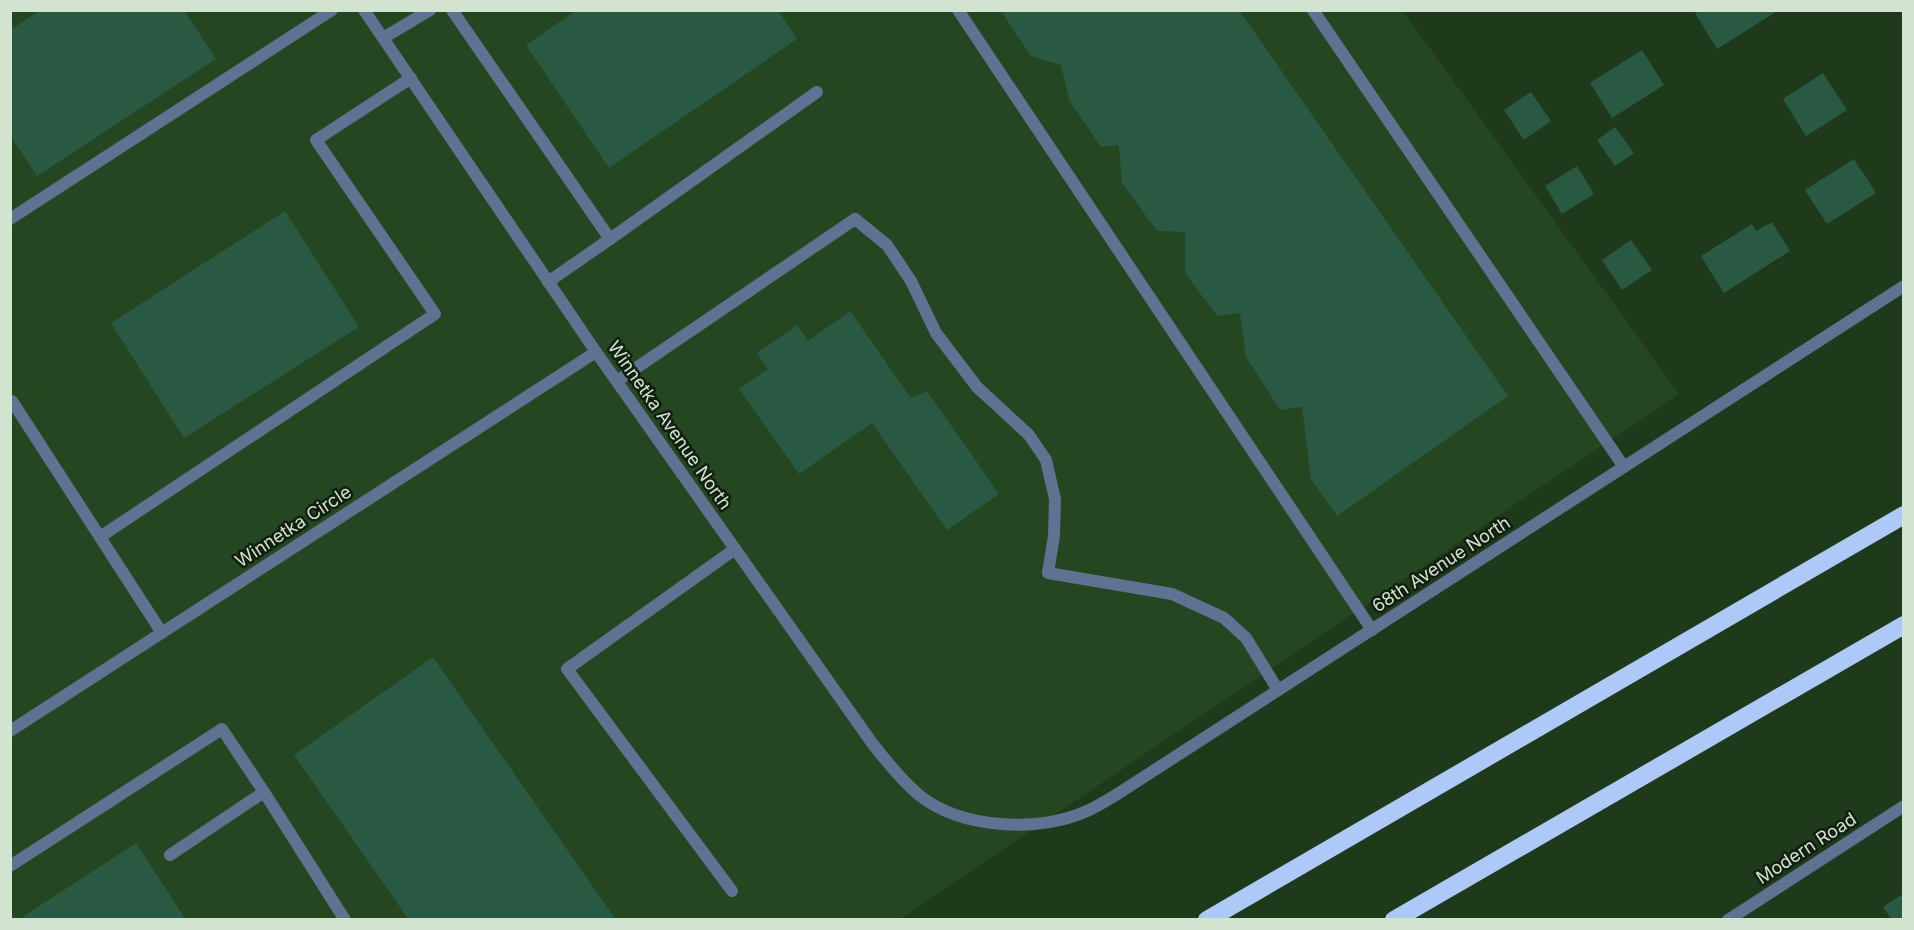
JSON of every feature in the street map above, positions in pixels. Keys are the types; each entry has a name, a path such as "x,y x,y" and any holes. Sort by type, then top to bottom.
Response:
{"highway":[{"path":"1207,920 1904,515"},
{"path":"1394,920 1904,625"}],"street":[{"path":"10,219 333,10"},
{"name":"Winnetka Avenue North","path":"364,10 596,352 872,743 894,770 920,796 951,813 982,822"},
{"path":"383,39 430,10"},
{"path":"452,10 610,239"},
{"path":"958,10 1372,630"},
{"path":"1313,10 1624,467"},
{"path":"100,537 435,314 316,140 411,78"},
{"path":"548,282 817,92"},
{"path":"617,381 855,219 887,245 911,281 936,333 977,387 1029,435 1046,460 1055,499 1054,536 1048,573 1172,594 1224,618 1246,638 1278,690"},
{"name":"68th Avenue North","path":"982,822 1019,825 1053,822 1086,812 1119,793 1904,286"},
{"name":"Winnetka Circle","path":"10,731 596,352"},
{"path":"12,401 162,633"},
{"path":"732,891 567,669 735,549"},
{"path":"10,866 222,729 345,920"},
{"path":"170,855 264,792"},
{"name":"Modern Road","path":"1728,920 1904,806"}],"shaded area":[{"path":"10,11 1403,11 1679,394 900,919 11,919"}],"building":[{"path":"41,10 184,10 216,59 37,176 10,135 10,30"},
{"path":"577,10 778,10 797,39 609,168 526,45"},
{"path":"1003,10 1239,10 1508,396 1337,516 1311,479 1302,407 1280,410 1246,357 1240,313 1217,316 1185,273 1185,232 1157,231 1122,183 1119,145 1101,147 1069,100 1061,65 1031,56 1003,14"},
{"path":"1700,10 1779,10 1717,49 1695,13"},
{"path":"1642,50 1664,85 1612,118 1590,83"},
{"path":"1823,73 1847,110 1806,136 1783,99"},
{"path":"1531,92 1551,121 1524,140 1504,110"},
{"path":"1615,127 1634,153 1615,166 1597,140"},
{"path":"1854,159 1876,193 1827,224 1805,190"},
{"path":"1577,166 1594,194 1562,214 1545,186"},
{"path":"285,211 359,327 184,438 111,323"},
{"path":"1772,222 1790,251 1724,293 1701,256 1752,224 1756,231"},
{"path":"1631,240 1652,270 1622,290 1602,260"},
{"path":"850,311 911,398 927,391 999,494 947,530 872,423 799,474 739,389 768,369 757,353 797,325 808,341"},
{"path":"433,657 616,920 409,920 294,755"},
{"path":"136,843 186,920 18,920"},
{"path":"1904,893 1904,920 1892,920 1883,907"}]}
